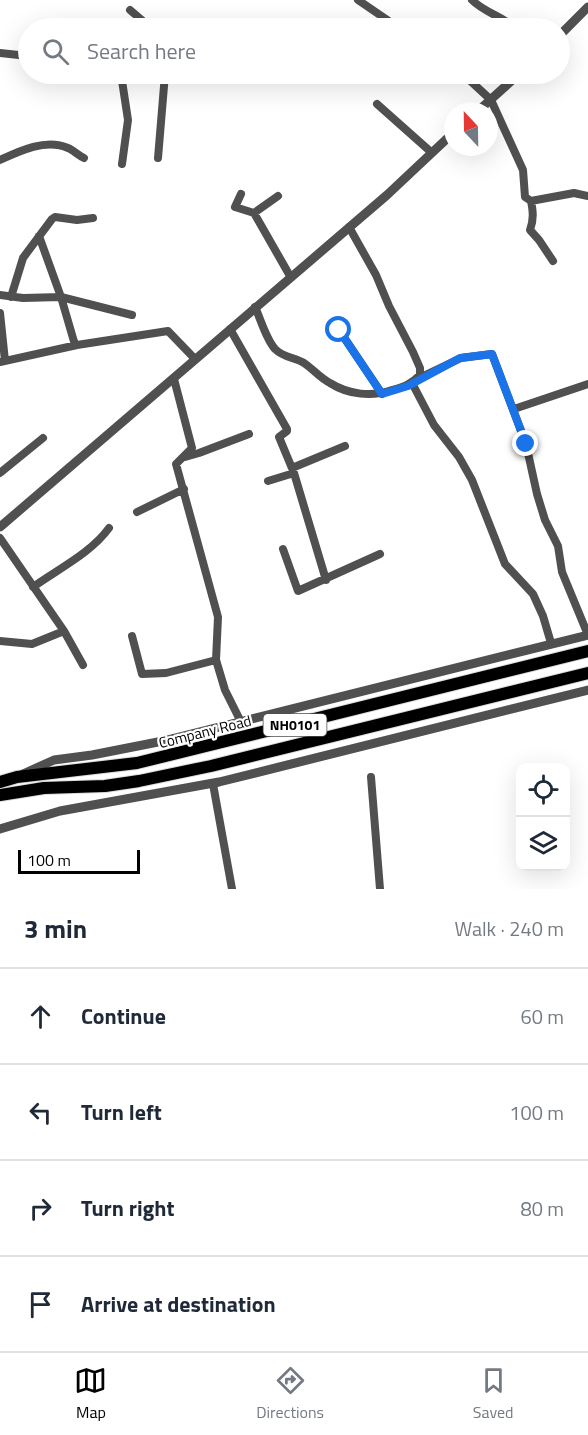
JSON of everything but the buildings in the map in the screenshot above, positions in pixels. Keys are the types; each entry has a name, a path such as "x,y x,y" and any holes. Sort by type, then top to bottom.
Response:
{"highway":[{"name":"Company Road","path":"0,782 17,777 156,759 588,651"},
{"name":"NH0101","path":"0,795 44,788 116,784 179,773 588,673"}],"street":[{"path":"358,0 384,18"},
{"path":"472,0 480,8 502,18"},
{"path":"570,25 588,7"},
{"path":"130,10 140,18"},
{"path":"0,53 18,55"},
{"path":"122,164 128,120 123,84"},
{"path":"158,158 164,84"},
{"path":"474,84 491,100 508,141 520,162 523,170 525,197 531,201 574,193 588,196"},
{"path":"489,102 508,84"},
{"path":"377,104 431,152"},
{"path":"0,527 387,195 444,141"},
{"path":"0,160 21,149 45,145 66,146 84,158"},
{"path":"241,194 235,207 254,213 290,276"},
{"path":"254,213 278,196"},
{"path":"531,201 533,222 530,230 553,261"},
{"path":"11,297 23,258 55,217 76,220 93,218"},
{"path":"350,226 420,368 420,375 415,381"},
{"path":"39,236 75,345"},
{"path":"0,296 61,297 132,315"},
{"path":"17,777 54,760 163,741 588,635 562,572 558,546 545,520 526,444 492,354 460,358 415,381 382,394 362,395 331,384 302,362 287,358 274,348 255,307"},
{"path":"0,313 3,362 75,345 168,331 195,359"},
{"path":"230,328 287,429 279,437 293,470 326,580"},
{"path":"339,330 382,394"},
{"path":"174,379 192,448 176,464 218,617 216,660 225,690 240,720"},
{"path":"415,381 434,425 459,457 472,480 505,564 533,594 543,616 551,643"},
{"path":"514,408 588,384"},
{"path":"184,457 249,434"},
{"path":"0,473 43,438"},
{"path":"268,481 345,446"},
{"path":"137,512 184,489"},
{"path":"33,587 89,548 109,528"},
{"path":"0,538 64,631 83,665"},
{"path":"283,549 298,591 380,554"},
{"path":"0,641 32,644 64,631"},
{"path":"132,636 142,674 166,673 216,660"},
{"path":"0,830 60,811 213,784 588,690"},
{"path":"372,777 380,889"},
{"path":"213,784 232,889"}],"route":[{"path":"339,330 382,394 408,386 417,379 460,358 492,354 526,444"}]}
